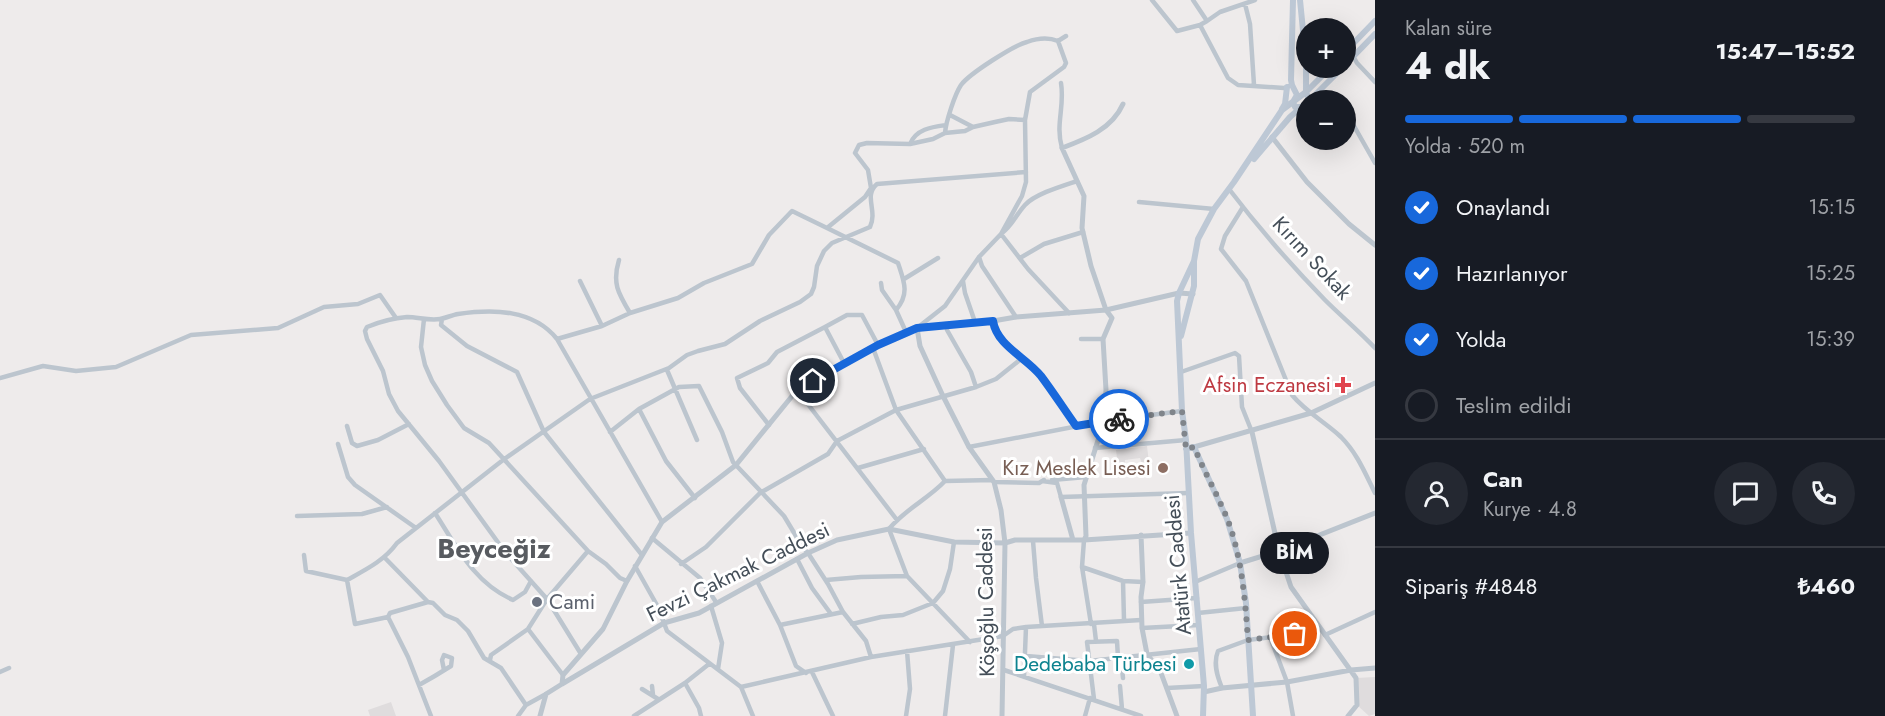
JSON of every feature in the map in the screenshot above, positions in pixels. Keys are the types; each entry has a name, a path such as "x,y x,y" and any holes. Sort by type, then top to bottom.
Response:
{"main road":[{"path":"1282,110 1289,86 1293,0"},
{"path":"1300,0 1306,61 1306,90"},
{"path":"1356,41 1375,21"},
{"path":"1356,53 1375,34"},
{"name":"Atatürk Caddesi","path":"1308,90 1320,78"},
{"path":"1321,90 1332,78"},
{"path":"1289,86 1297,95 1293,102 1296,107"},
{"name":"Atatürk Caddesi","path":"1180,340 1193,294 1194,261 1198,239 1214,209 1282,110 1296,100"},
{"path":"1234,182 1296,112"},
{"name":"Atatürk Caddesi","path":"1194,261 1179,293 1182,411 1204,689 1203,716"},
{"path":"1186,449 1194,447 1227,519 1240,563 1246,608 1253,716"}],"street":[{"path":"1152,0 1178,31 1200,25 1220,12 1255,0"},
{"path":"1192,0 1207,21"},
{"path":"1232,0 1234,8"},
{"path":"1245,4 1251,32 1254,85"},
{"path":"1200,25 1228,78 1238,85 1289,86"},
{"path":"945,133 960,87 976,71 1024,42 1047,38 1059,41 1066,36"},
{"path":"1001,234 1022,196 1026,182 1025,120 1030,92 1064,67 1066,63 1059,41"},
{"path":"1356,61 1375,82"},
{"path":"1061,83 1064,98 1058,128 1062,148 1084,196 1083,232 1091,266 1106,310 1112,318 1103,339 1106,390 1104,421 1086,477 1086,536 1082,567 1096,641"},
{"path":"1062,148 1085,139 1111,122 1123,104"},
{"path":"950,115 973,127"},
{"path":"827,228 865,197 871,188 868,170 855,153 859,145 910,144 933,139 945,133 959,133 973,127 1009,119 1025,120"},
{"path":"910,144 919,132 946,125"},
{"path":"1356,130 1375,163"},
{"path":"1272,137 1307,182 1349,224 1375,245"},
{"path":"304,555 306,571 347,580 372,566 416,528 503,460 590,399 666,370 687,355 725,344 741,332 800,302 811,294 824,251 832,243 870,227 874,211 870,201 873,188 877,184 1026,172"},
{"path":"917,328 945,306 979,257 1011,226 1025,204 1033,198 1077,181"},
{"name":"Kırım Sokak","path":"1229,189 1326,300 1375,348"},
{"path":"1139,202 1214,209"},
{"path":"1243,207 1225,236 1221,249 1246,281 1292,395 1301,407 1340,436 1355,453 1375,492"},
{"path":"557,339 602,326 630,313 678,298 704,283 752,264 769,236 792,211 898,263 904,279 905,296 896,310"},
{"path":"1020,258 1044,243 1083,232"},
{"path":"1001,234 1069,313"},
{"path":"979,257 982,266 1016,317"},
{"path":"904,279 938,258"},
{"path":"619,260 615,272 617,291 630,313"},
{"path":"580,280 602,326"},
{"path":"963,281 975,322"},
{"path":"881,284 882,290 896,310 906,332"},
{"path":"562,684 563,675 603,629 635,566 662,522 736,465 797,390 875,346 917,328 1106,310 1179,293 1193,294"},
{"path":"0,378 44,366 76,371 116,368 191,335 278,328 324,307 358,304 380,295 396,318"},
{"path":"582,654 548,599 505,552 462,492 398,411 389,394 383,371 367,339 365,331 367,327 396,318 442,319 480,311 516,314 548,328 557,339 662,522"},
{"path":"769,425 740,388 737,378 768,363 777,352 847,315 862,315 896,410 945,481"},
{"path":"442,319 441,325 467,346 518,372 544,432 642,555"},
{"path":"424,320 421,347 432,381 464,428 483,438 588,551 620,578 627,581"},
{"path":"993,321 995,332 1039,374 1076,426"},
{"path":"946,324 947,330 971,372 976,387"},
{"path":"825,327 844,363"},
{"name":"Köşoğlu Caddesi","path":"917,328 920,346 943,396 969,447 993,481 1000,510 1005,543 1002,716"},
{"path":"1081,339 1103,339"},
{"path":"1181,372 1235,353 1239,356 1242,406 1258,453 1279,551 1291,587 1347,668 1351,670 1358,685 1358,705 1348,716"},
{"path":"681,564 706,547 760,493 828,453 837,441 896,410 996,379 1021,358"},
{"path":"666,370 697,440"},
{"path":"1194,447 1311,413 1375,383"},
{"path":"610,432 639,409 679,387 699,386 722,432 733,462 784,516 826,580 843,612 866,641 871,657"},
{"path":"797,390 897,520"},
{"path":"639,409 666,461 695,498"},
{"path":"969,447 1104,421 1182,411"},
{"path":"347,426 352,443 357,446 378,440 409,424"},
{"path":"1095,448 1186,440"},
{"path":"338,444 351,481 416,528"},
{"path":"858,468 924,449"},
{"path":"970,642 908,576 890,529 897,520 935,492 945,481 1039,483 1086,477"},
{"path":"1042,482 1057,483 1073,540"},
{"path":"1061,497 1188,493"},
{"path":"297,516 362,514 387,507"},
{"path":"435,513 476,576 502,595 513,600 525,592 531,581"},
{"path":"1195,582 1375,513"},
{"name":"Fevzi Çakmak Caddesi","path":"546,694 664,623 699,613 808,553 837,540 890,529 954,542 1005,543 1015,540 1084,540 1191,533"},
{"path":"1142,535 1141,620 1147,654 1161,673 1177,716"},
{"path":"652,538 700,578 713,604 722,643 718,669"},
{"path":"1033,541 1035,578 1042,626"},
{"path":"852,624 881,617 903,615 933,603 943,591 950,569 954,542"},
{"path":"490,660 491,655 528,628 548,599 588,551"},
{"path":"384,557 428,602 433,603 445,615 457,620 468,632 484,658 501,668 526,705"},
{"path":"797,559 812,588 831,614"},
{"path":"635,566 658,607 666,631 741,687 753,716"},
{"path":"1082,567 1123,581 1143,582"},
{"path":"826,580 908,576"},
{"path":"347,580 355,624 388,617 390,613 428,602"},
{"path":"757,581 780,625 796,666 809,672 832,716"},
{"path":"1123,581 1124,620"},
{"path":"1141,602 1197,598"},
{"path":"1198,613 1246,608"},
{"path":"780,625 843,612"},
{"path":"1324,635 1375,612"},
{"path":"388,617 408,657 431,716"},
{"path":"741,687 871,657 1003,636 1013,629 1141,620"},
{"path":"1142,628 1199,625"},
{"path":"1222,688 1215,658 1218,651 1248,640 1295,634 1317,625"},
{"path":"1024,677 1026,627"},
{"path":"528,628 563,675"},
{"path":"1270,637 1287,682 1293,716"},
{"path":"1084,716 1092,699 1087,642 1117,641 1123,678"},
{"path":"945,716 952,645"},
{"path":"1026,656 1089,661 1201,649"},
{"path":"906,716 910,689 907,651"},
{"path":"419,685 451,666 452,658 444,656 440,660 444,670"},
{"path":"634,716 656,697 685,683 709,664"},
{"path":"0,672 9,668"},
{"path":"1167,688 1204,689 1287,682 1375,668"},
{"path":"1004,670 1141,716"},
{"path":"685,683 701,716"},
{"path":"652,686 656,697"},
{"path":"1120,686 1122,709"},
{"path":"642,689 656,697"},
{"path":"518,716 526,705 546,694"},
{"path":"540,716 546,694"}],"shaded area":[{"path":"1147,446 1149,463 1142,464 1140,458 1125,460 1125,466 1118,466 1116,450"},
{"path":"1375,677 1375,714 1369,716 1357,705 1356,678"},
{"path":"391,702 396,716 370,716 368,710"}],"way so far":[{"path":"1119,419 1182,411 1186,449 1194,447 1227,519 1240,563 1246,603 1248,640 1295,634"}],"place":[{"name":"Afsin Eczanesi","path":"1343,385"},
{"name":"Kız Meslek Lisesi","path":"1163,468"},
{"name":"Cami","path":"537,602"},
{"name":"BİM","path":"1295,634"},
{"name":"Dedebaba Türbesi","path":"1189,664"}],"district":[{"name":"Beyceğiz","path":"494,549"}],"route":[{"path":"813,381 878,345 917,328 993,321 995,332 1039,374 1076,426 1119,419"}]}
